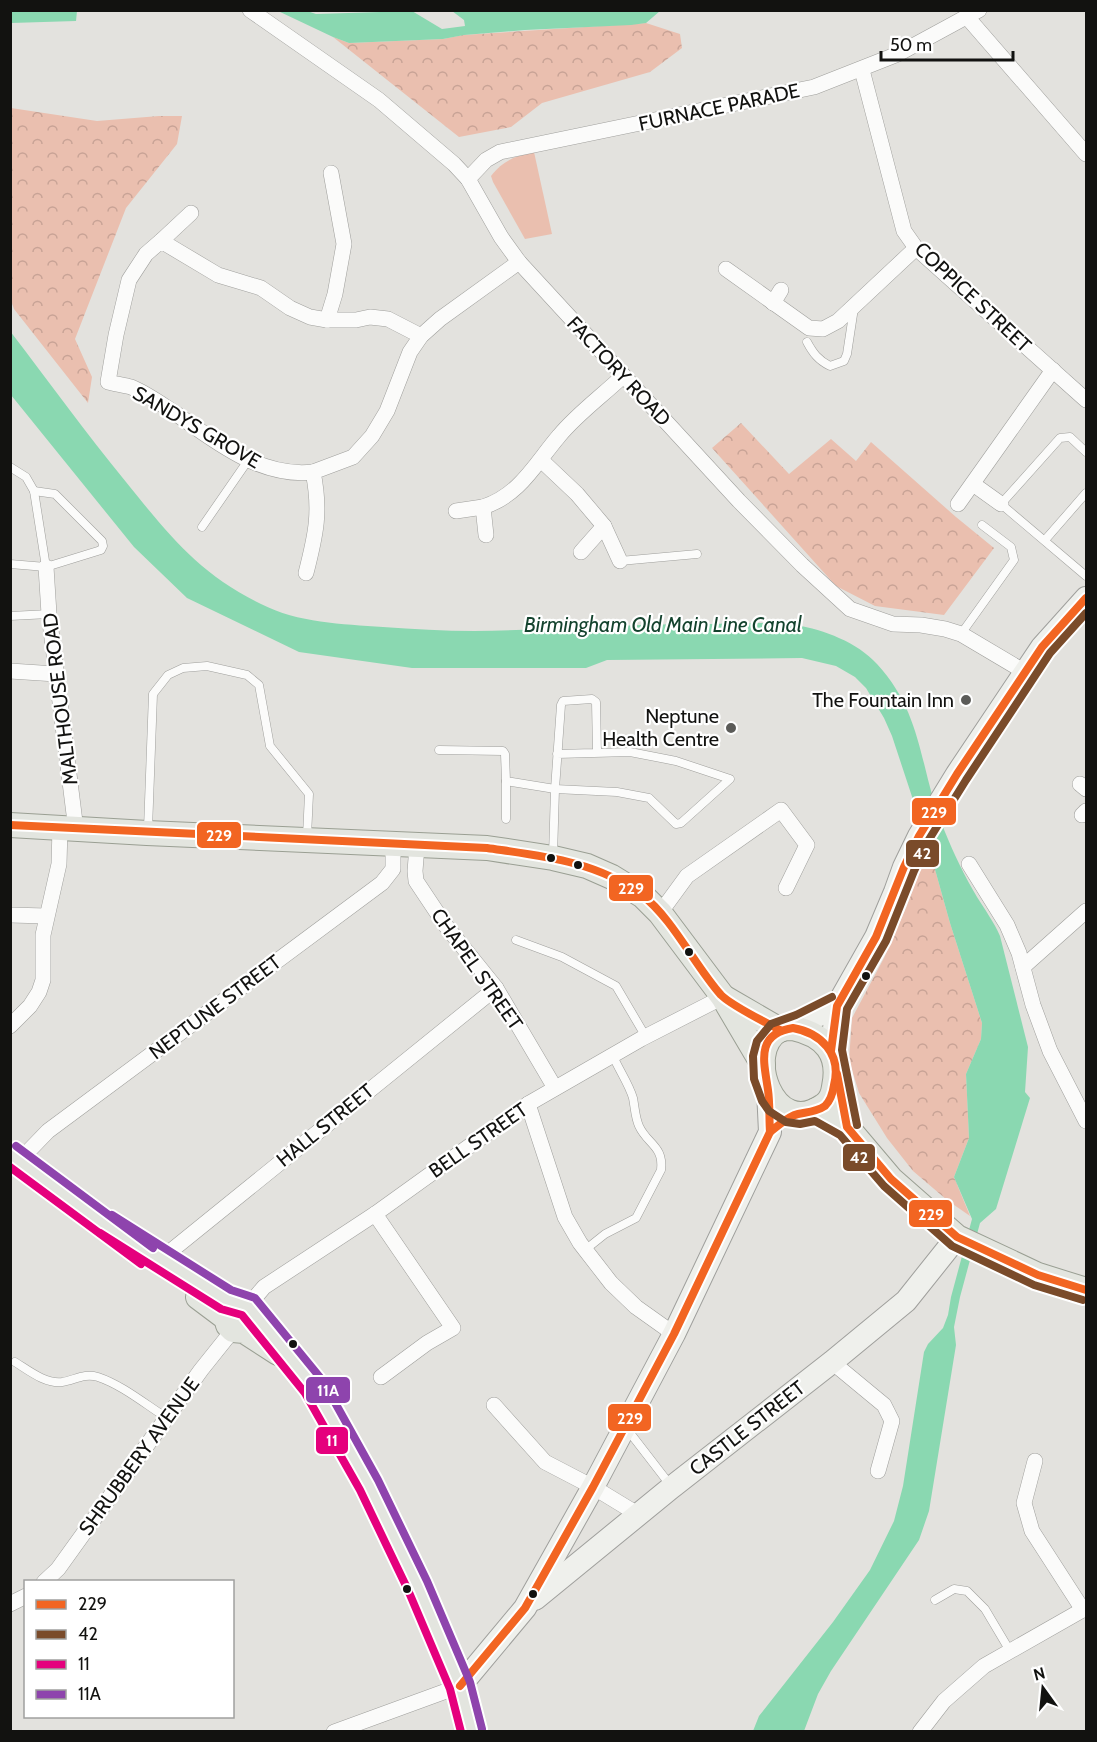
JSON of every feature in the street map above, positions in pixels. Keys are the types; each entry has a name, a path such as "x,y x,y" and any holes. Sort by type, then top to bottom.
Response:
{"main road":[{"path":"770,1132 806,1112 826,1105 832,1094 837,1006 876,937 919,836 1042,647 1086,598"},
{"path":"10,825 487,848 553,858 587,866 612,877 643,896 660,914 723,997 763,1065"},
{"path":"723,997 786,1029 809,1031 834,1062 847,1127 891,1179 957,1237 1038,1275 1086,1290"},
{"path":"460,1686 525,1608 593,1487 674,1334 770,1132 768,1090 763,1065 764,1050 769,1040 786,1029 837,1006"},
{"path":"768,1090 783,1110 806,1112 847,1127"},
{"path":"15,1157 159,1261 227,1300 241,1317 290,1360 314,1387 369,1485 418,1586 460,1686 472,1731"},
{"name":"CASTLE STREET","path":"525,1608 672,1487 906,1301 957,1237"}],"street":[{"name":"FACTORY ROAD","path":"250,10 379,100 454,164 468,179 501,237 519,262 747,509 802,565 850,609 893,624 921,625 961,634 1025,672"},
{"name":"FURNACE PARADE","path":"468,179 486,160 500,152 814,87 862,70 973,14"},
{"path":"973,14 1086,154"},
{"name":"COPPICE STREET","path":"862,70 904,231 916,248 1086,400"},
{"path":"327,320 344,244 331,172"},
{"path":"191,213 161,242 218,275 261,288 290,308 310,317 327,320 356,320 370,317 388,319 421,336"},
{"name":"SANDYS GROVE","path":"161,242 146,254 129,280 108,382 130,387 156,400 215,441 265,467 297,474 314,472"},
{"path":"726,269 777,296 809,328 823,329 838,321 916,248"},
{"path":"306,573 317,528 318,497 314,472 353,457 372,436 387,411 410,352 421,336 440,319 519,262"},
{"path":"958,504 1053,370"},
{"path":"456,511 483,507 510,495 542,459 559,435 623,376"},
{"path":"542,459 577,494 604,526 620,561"},
{"path":"973,484 997,501"},
{"path":"483,507 486,535"},
{"path":"581,552 604,526"},
{"name":"MALTHOUSE ROAD","path":"10,1026 30,1006 43,980 43,935 46,916 54,892 68,829 46,567"},
{"path":"10,671 56,674"},
{"path":"660,914 687,876 781,810 807,846 786,888"},
{"name":"NEPTUNE STREET","path":"15,1157 382,883 393,869 393,845"},
{"name":"CHAPEL STREET","path":"417,846 416,881 446,926 496,988 555,1088"},
{"path":"969,864 1007,925 1050,1051 1086,1120"},
{"path":"1023,967 1086,911"},
{"path":"10,915 46,916"},
{"name":"HALL STREET","path":"159,1261 496,988"},
{"name":"BELL STREET","path":"241,1317 264,1287 375,1214 528,1104 646,1037 723,997"},
{"path":"528,1104 565,1217 585,1250 611,1283 636,1307 674,1334"},
{"path":"375,1214 453,1328 427,1343 381,1377"},
{"name":"SHRUBBERY AVENUE","path":"45,1580 58,1569 241,1317"},
{"path":"832,1362 884,1405 892,1421 878,1471"},
{"path":"494,1405 545,1462 639,1515"},
{"path":"921,1731 944,1701 984,1666 1084,1609 1032,1532 1024,1503 1035,1461"},
{"path":"10,1604 24,1597"},
{"path":"334,1731 460,1686"}],"lane":[{"path":"807,342 820,361 830,366 844,361 848,354 854,306"},
{"path":"1086,452 1070,437 1060,438 997,501 1086,576"},
{"path":"202,527 249,459"},
{"path":"10,467 26,477 34,491 46,567"},
{"path":"10,564 46,567 103,546 102,542 55,494 34,491"},
{"path":"1045,540 1086,494"},
{"path":"961,634 1014,560 1011,547 982,525"},
{"path":"620,561 697,554"},
{"path":"10,616 49,614"},
{"path":"147,833 153,694 168,675 183,668 207,666 247,675 259,685 270,746 309,794 307,841"},
{"path":"553,858 557,754 563,701 592,699 598,707 597,752"},
{"path":"439,750 503,751 505,754 506,819"},
{"path":"506,781 555,789 617,792 649,798 676,824 681,823 730,779 676,761 630,752 557,754"},
{"path":"516,940 562,957 616,986 646,1037"},
{"path":"585,1250 605,1234 636,1218 661,1170 662,1161 659,1151 640,1128 633,1097 612,1056"},
{"path":"15,1362 52,1381 61,1382 82,1376 97,1377 112,1383 167,1418"},
{"path":"625,1426 672,1487"},
{"path":"935,1600 954,1589 967,1591 985,1609 1010,1651"}],"green space":[{"path":"646,23 680,34 682,48 650,72 542,103 511,127 459,137 333,37 349,43 443,39 463,35"},
{"path":"11,108 97,121 182,116 177,144 126,208 75,339 92,377 88,403 14,309 11,300"},
{"path":"534,152 552,234 525,239 491,176 500,166 510,160"},
{"path":"741,423 789,474 831,439 856,461 871,442 994,548 944,615 875,606 836,586 712,448"},
{"path":"929,848 982,1023 981,1039 966,1074 969,1138 954,1177 970,1216 913,1171 887,1138 859,1093 849,1060 852,1018 884,958"}],"shaded area":[{"path":"10,11 77,11 76,21 11,23"},
{"path":"278,11 307,11 316,14 412,11 442,29 465,26 464,20 452,11 660,11 646,23 631,25 525,30 443,39 349,43"},
{"path":"10,331 111,464 171,536 220,580 275,610 305,619 336,623 451,631 669,624 796,625 829,634 860,649 877,664 893,684 913,724 930,788 945,832 968,882 1000,936 1028,1047 1025,1092 1030,1098 996,1209 980,1223 960,1297 954,1327 956,1345 929,1511 919,1540 831,1671 818,1694 804,1731 753,1731 759,1716 833,1622 870,1570 894,1521 903,1486 924,1352 928,1344 943,1328 948,1315 972,1219 954,1177 969,1138 966,1074 981,1039 982,1023 929,848 884,718 866,688 855,677 836,666 802,658 607,660 586,668 412,668 299,652 187,598 134,547 11,395"}],"transit line":[{"name":"229","path":"831,1051 837,1006 876,937 919,836 957,774 1042,647 1086,598"},
{"name":"42","path":"857,1125 842,1050 847,1009 886,941 928,841 1050,653 1086,613"},
{"name":"229","path":"10,825 487,848 587,867 606,874 642,895 664,917 721,995 741,1009 780,1030"},
{"name":"42","path":"832,997 796,1015 771,1024 757,1041 753,1056 754,1079 762,1101 769,1111 786,1122 800,1124 815,1121 840,1135 884,1186 952,1246 1034,1285 1083,1300"},
{"name":"229","path":"793,1028 812,1035 827,1047 835,1064 834,1088 825,1106 791,1117 770,1132 765,1051 772,1036 793,1028"},
{"name":"229","path":"837,1074 847,1127 891,1179 957,1237 1038,1275 1086,1290"},
{"name":"229","path":"460,1686 525,1608 593,1487 674,1334 770,1132"},
{"name":"11A","path":"16,1146 153,1248"},
{"name":"11","path":"10,1167 141,1264"},
{"name":"11A","path":"112,1215 231,1290 255,1298 323,1381 378,1480 427,1581 470,1682 482,1729"},
{"name":"11","path":"100,1233 221,1309 242,1315 305,1393 360,1490 408,1590 450,1689 461,1732"}],"place":[{"name":"The Fountain Inn","path":"966,700"},
{"name":"Neptune Health Centre","path":"731,728"}],"water label":[{"name":"Birmingham Old Main Line Canal","path":"663,624"}]}
